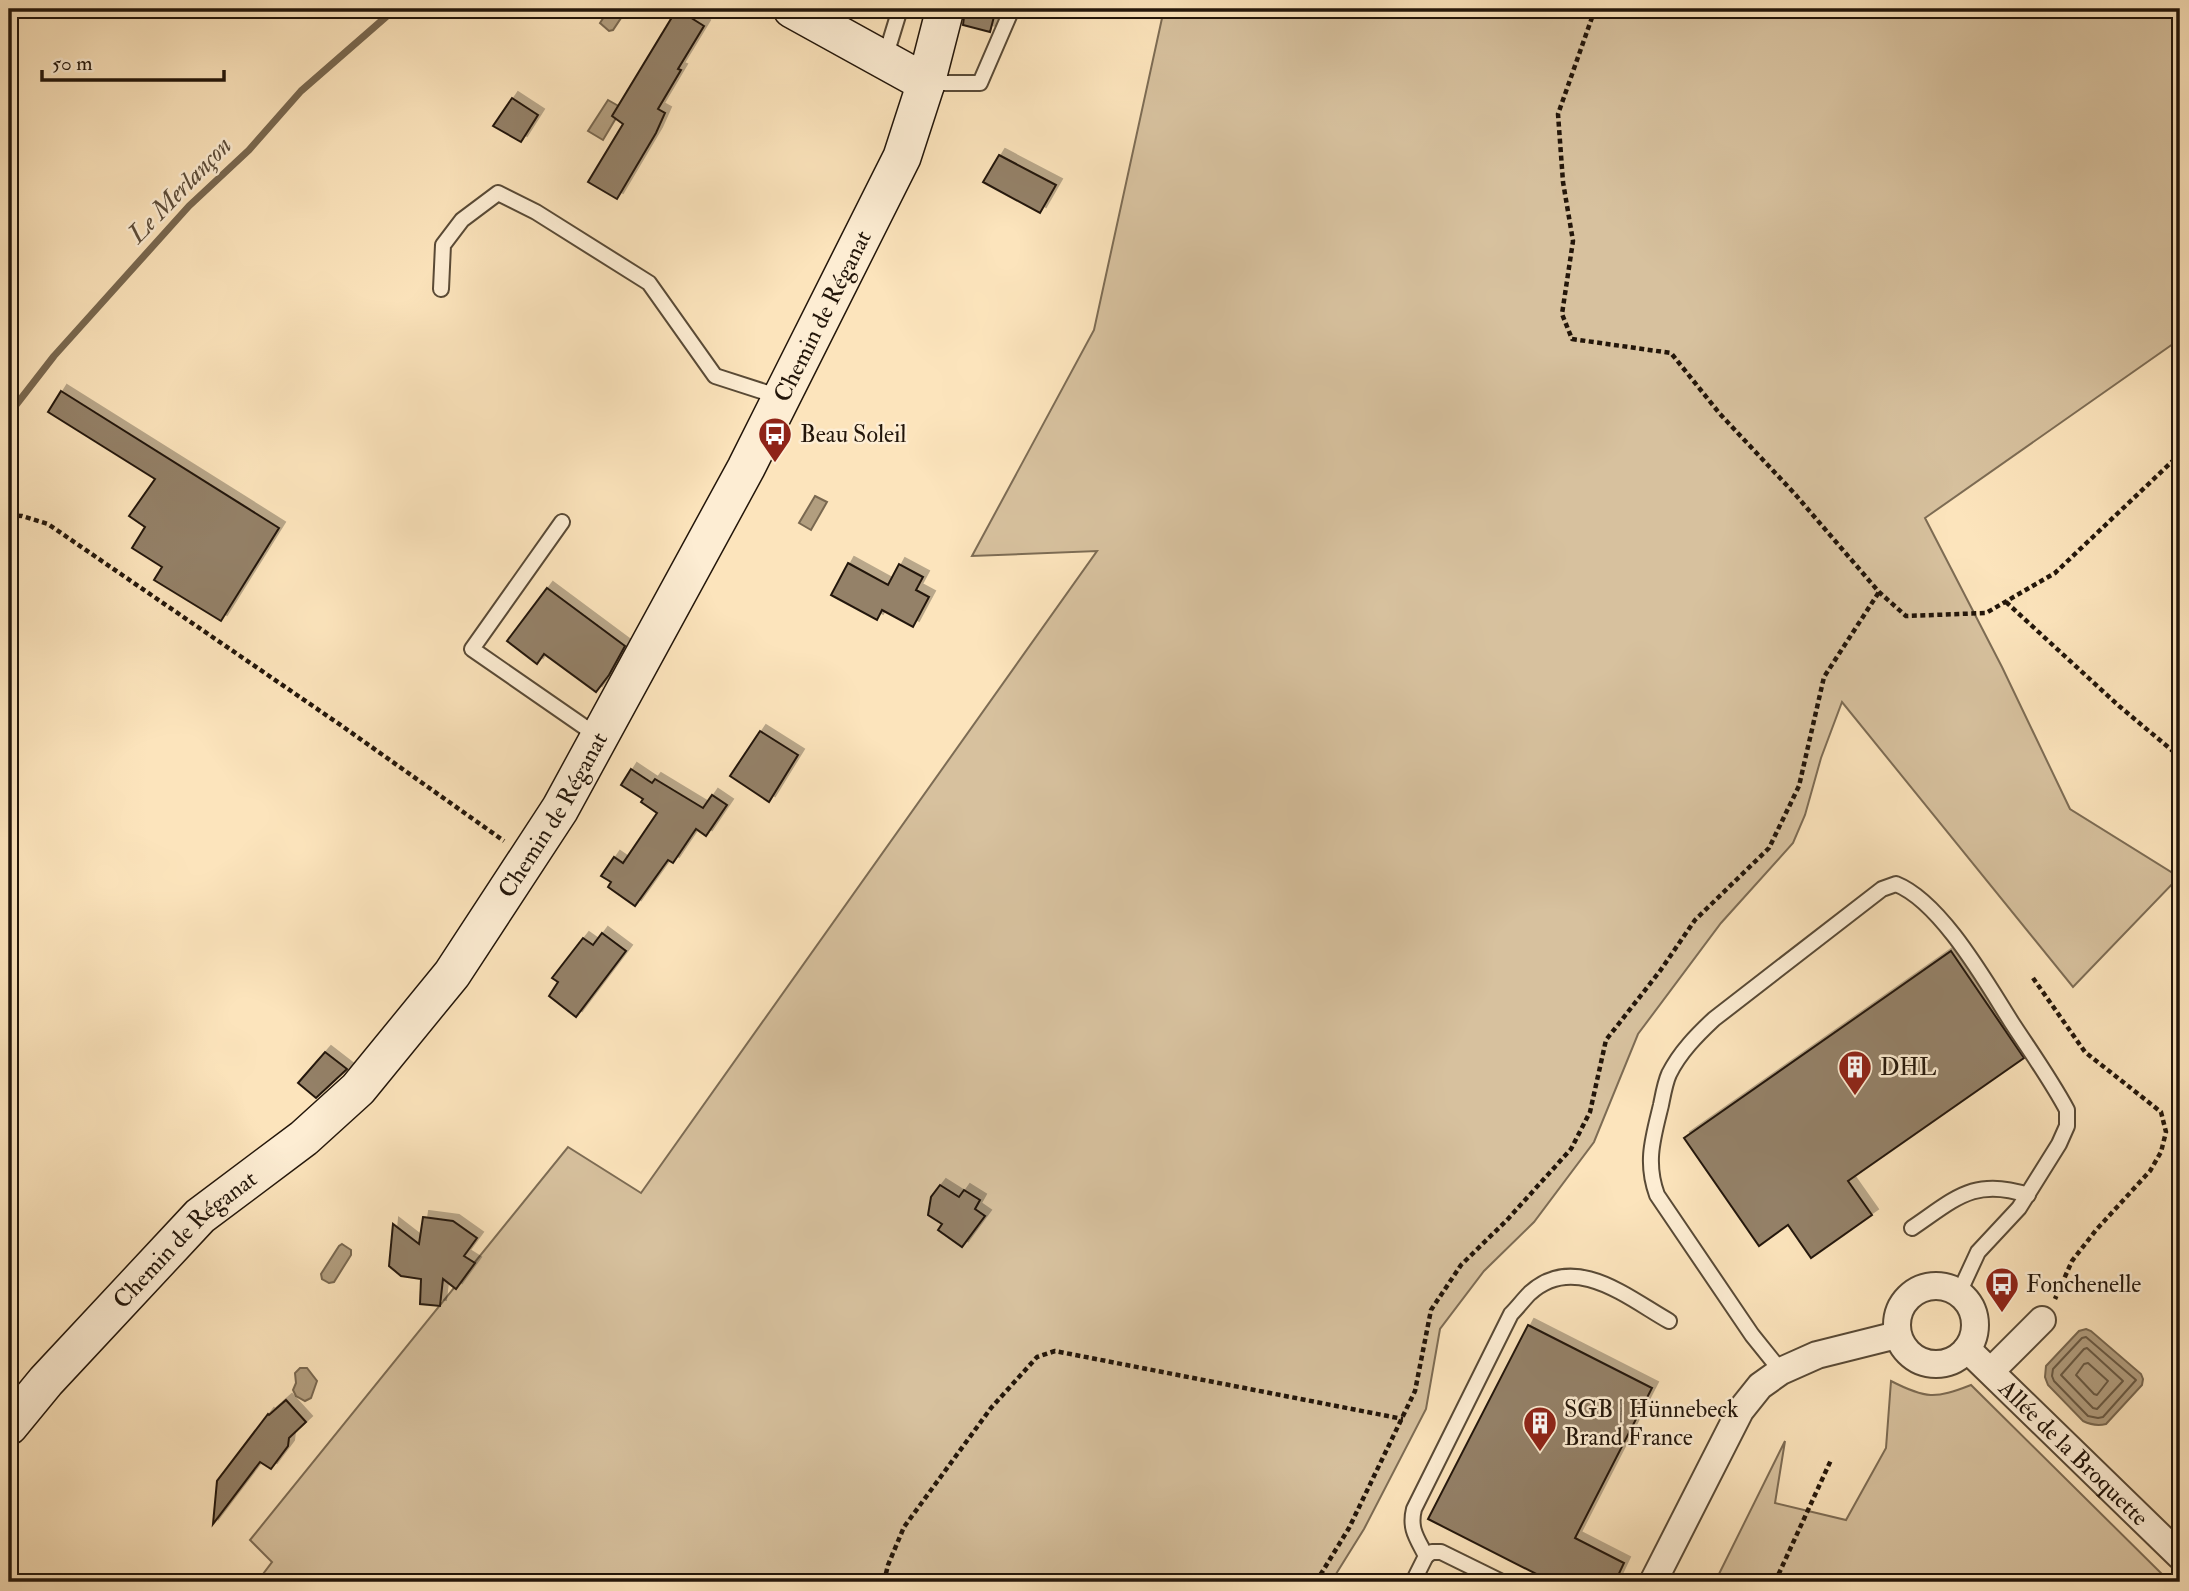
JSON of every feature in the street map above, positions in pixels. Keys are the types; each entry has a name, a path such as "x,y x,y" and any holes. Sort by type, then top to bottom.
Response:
{"street":[{"path":"792,9 926,83"},
{"name":"Chemin de Réganat","path":"9,1426 46,1381 200,1216 304,1138 358,1089 452,974 560,809 746,468 902,157 946,9"},
{"path":"1933,1286 1947,1287 1959,1293 1968,1302 1975,1326 1967,1349 1958,1358 1935,1365 1912,1357 1902,1347 1897,1335 1896,1321 1900,1307 1908,1296 1933,1286"},
{"path":"1991,1371 2042,1320"},
{"path":"1653,1582 1740,1411 1760,1386 1781,1371 1817,1355 1897,1335"},
{"name":"Allée de la Broquette","path":"1967,1349 2180,1556"}],"lane":[{"path":"884,60 901,9"},
{"path":"926,83 980,83 1012,9"},
{"path":"441,289 443,245 462,220 498,193 536,212 649,283 715,376 781,398"},
{"path":"562,522 472,649 599,737"},
{"path":"1781,1371 1752,1335 1657,1195 1651,1179 1650,1161 1668,1074 1691,1042 1714,1019 1882,889 1896,884 1908,889 1942,921 1963,948 2067,1110 2067,1126 2059,1144 2007,1224 1978,1252 1959,1293"},
{"path":"1912,1228 1957,1198 1978,1189 2008,1188 2028,1195"},
{"path":"1426,1556 1413,1531 1411,1521 1414,1508 1511,1314 1532,1291 1557,1278 1578,1276 1598,1281 1669,1321"},
{"path":"1413,1582 1426,1556 1432,1552 1441,1552 1502,1582"}],"path":[{"path":"1595,9 1558,114 1563,182 1573,241 1562,314 1572,340 1671,353 1720,414 1794,493 1879,592 1906,616 1986,614 2055,573 2180,454"},
{"path":"9,515 48,524 528,857"},
{"path":"1316,1582 1349,1528 1415,1391 1432,1310 1461,1265 1507,1220 1570,1149 1590,1112 1606,1040 1660,971 1695,920 1769,848 1799,786 1824,677 1879,592"},
{"path":"2006,602 2119,706 2180,757"},
{"path":"2033,978 2085,1052 2161,1112 2166,1132 2161,1152 2150,1171 2096,1230 2072,1261 2056,1298 2042,1320"},
{"path":"884,1582 904,1527 991,1408 1037,1357 1055,1351 1403,1419"},
{"path":"1775,1582 1831,1460"}],"shaded area":[{"path":"1164,9 2180,9 2180,339 1925,518 2002,667 2070,809 2179,877 2073,987 1842,702 1821,758 1805,815 1793,843 1721,923 1638,1034 1594,1142 1534,1222 1484,1271 1440,1329 1426,1409 1364,1529 1331,1582 257,1582 272,1562 250,1540 568,1147 641,1193 1097,551 972,556 1094,330"},
{"path":"1891,1381 1913,1391 1931,1395 1948,1393 1971,1385 2170,1582 1715,1582 1785,1441 1775,1503 1846,1520 1886,1448"}],"water":[{"path":"609,9 627,9 613,30 609,31 600,23"},
{"path":"608,100 622,108 603,140 588,131"},
{"path":"815,496 827,502 811,530 799,523"},
{"path":"342,1244 351,1250 351,1255 334,1282 329,1283 322,1279 321,1274"},
{"path":"2086,1329 2141,1374 2143,1379 2142,1385 2103,1425 2083,1421 2048,1385 2045,1377 2046,1366 2079,1331"},
{"path":"300,1368 307,1368 317,1381 311,1398 305,1401 296,1396 293,1390 296,1383 295,1373"}],"building":[{"path":"677,9 704,26 658,109 665,113 656,133 617,199 588,182 623,124 612,116"},
{"path":"965,9 996,9 990,32 963,25"},
{"path":"512,98 538,115 521,142 493,126"},
{"path":"999,155 1056,185 1040,213 983,182"},
{"path":"61,391 279,528 221,621 154,580 162,567 132,548 145,527 129,516 155,479 48,412"},
{"path":"848,563 888,585 899,564 923,577 916,590 929,597 913,627 882,610 877,620 831,595"},
{"path":"547,588 625,646 596,692 544,654 537,664 507,641"},
{"path":"760,731 798,755 769,802 730,776"},
{"path":"631,769 652,783 655,779 703,808 712,795 727,805 706,836 696,829 673,863 668,860 635,906 608,887 611,882 601,876 614,857 623,863 657,813 641,802 643,799 621,785"},
{"path":"602,933 626,951 576,1017 549,996 558,982 552,978 583,938 593,945"},
{"name":"DHL","path":"1951,951 2024,1058 1848,1181 1872,1215 1811,1258 1788,1225 1759,1246 1684,1138"},
{"path":"325,1052 347,1069 316,1098 298,1083"},
{"path":"940,1185 959,1197 964,1190 980,1200 975,1209 985,1216 962,1247 938,1230 942,1224 928,1215 931,1197"},
{"path":"423,1217 453,1221 477,1238 464,1256 475,1263 456,1289 443,1279 440,1306 420,1304 421,1279 401,1276 389,1266 393,1224 419,1244"},
{"name":"SGB | Hünnebeck Brand France","path":"1528,1325 1652,1388 1575,1538 1624,1563 1615,1582 1552,1582 1428,1519"},
{"path":"286,1400 306,1422 289,1438 288,1446 271,1469 260,1462 213,1524 217,1481 268,1414"}],"waterway":[{"name":"Le Merlançon","path":"9,414 54,356 189,206 249,150 301,91 395,9"}],"place":[{"name":"Beau Soleil","path":"775,464"},
{"name":"DHL","path":"1855,1097"},
{"name":"Fonchenelle","path":"2002,1314"},
{"name":"SGB | Hünnebeck Brand France","path":"1540,1453"}]}
